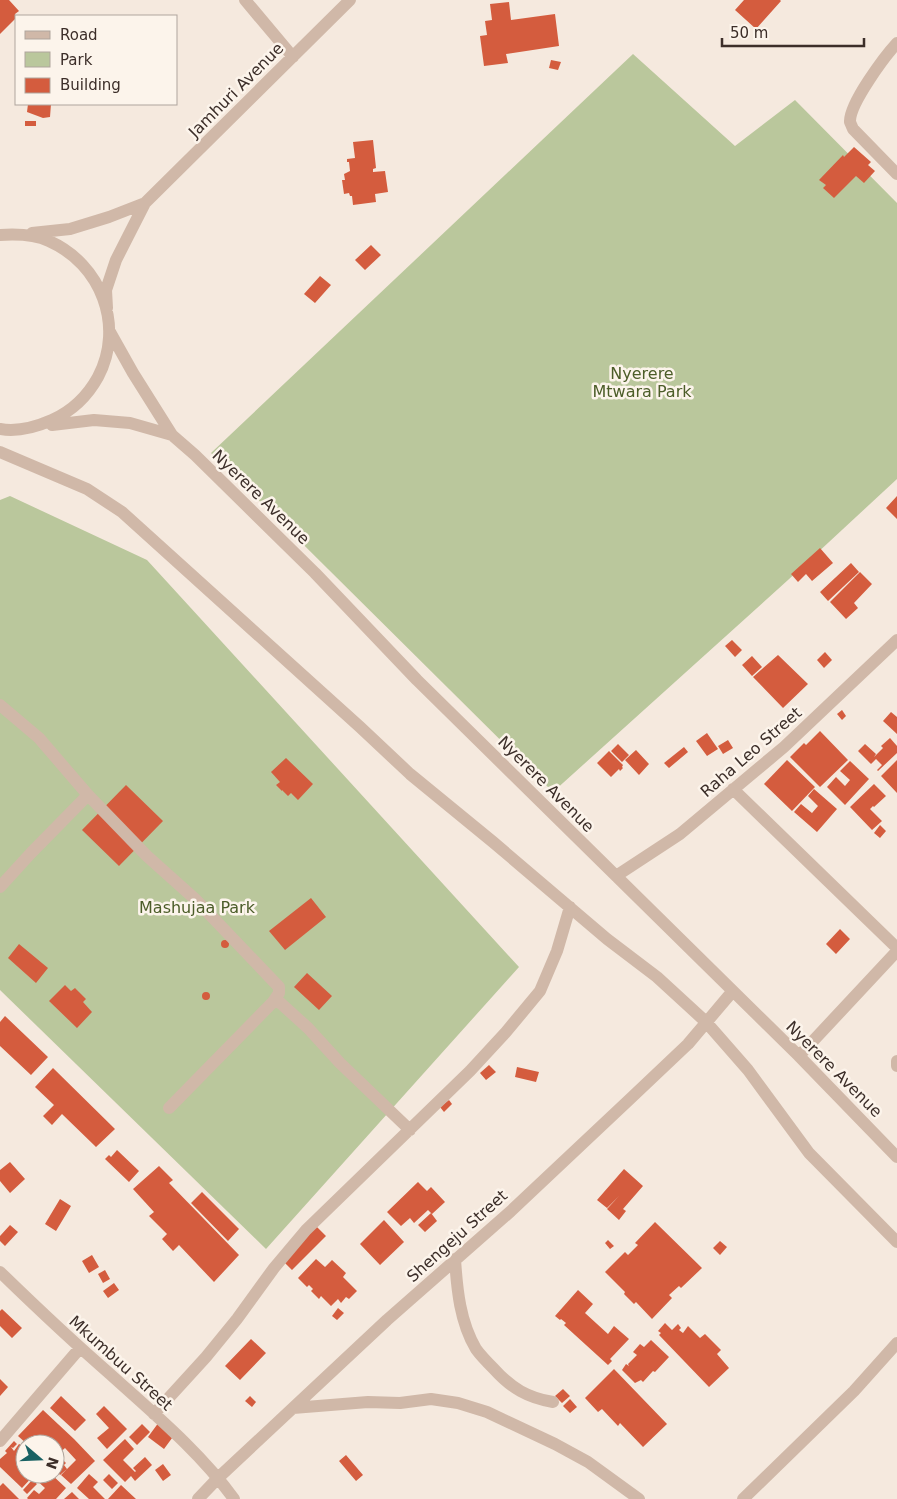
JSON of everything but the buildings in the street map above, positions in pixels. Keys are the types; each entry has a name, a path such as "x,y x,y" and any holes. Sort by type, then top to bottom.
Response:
{"street":[{"path":"245,0 293,57"},
{"name":"Jamhuri Avenue","path":"145,202 350,0"},
{"path":"897,43 856,103 850,122 853,129 897,174"},
{"path":"0,235 70,229 110,217 145,202"},
{"path":"36,427 65,414 89,392 105,364 110,332 106,290 116,260 145,202"},
{"path":"17,234 48,240 74,256 95,279 107,308"},
{"path":"110,332 172,435"},
{"path":"0,429 7,430 94,420 130,423 172,435"},
{"name":"Nyerere Avenue","path":"172,435 315,573 393,656 799,1056 897,1156"},
{"path":"0,452 87,489 122,512 410,774 607,939 657,977 706,1022 748,1070 809,1153 897,1242"},
{"name":"Raha Leo Street","path":"616,876 680,834 784,747 897,640"},
{"path":"0,705 39,738 88,796 147,856 195,899 279,986 279,993 276,999 170,1108"},
{"path":"733,789 897,949 799,1056"},
{"path":"0,887 36,847 88,796"},
{"path":"154,1414 237,1319 274,1268 306,1230 470,1071 540,991 556,951 570,907"},
{"name":"Shengeju Street","path":"198,1499 293,1408 510,1211 688,1044 732,992"},
{"path":"276,999 308,1028 340,1063 410,1130"},
{"path":"897,1061 897,1066"},
{"path":"455,1260 458,1297 465,1322 476,1349 511,1386 529,1397 553,1402"},
{"name":"Mkumbuu Street","path":"0,1272 80,1348 154,1414 218,1478 234,1499"},
{"path":"743,1499 854,1391 897,1343"},
{"path":"0,1441 80,1348"},
{"path":"293,1408 431,1399 458,1403 487,1412 564,1449 588,1462 639,1499"}],"green space":[{"name":"Nyerere Mtwara Park","path":"633,54 735,146 795,100 897,203 897,479 553,792 211,453"},
{"name":"Mashujaa Park","path":"10,496 147,560 519,967 266,1249 0,990 0,500"}]}
